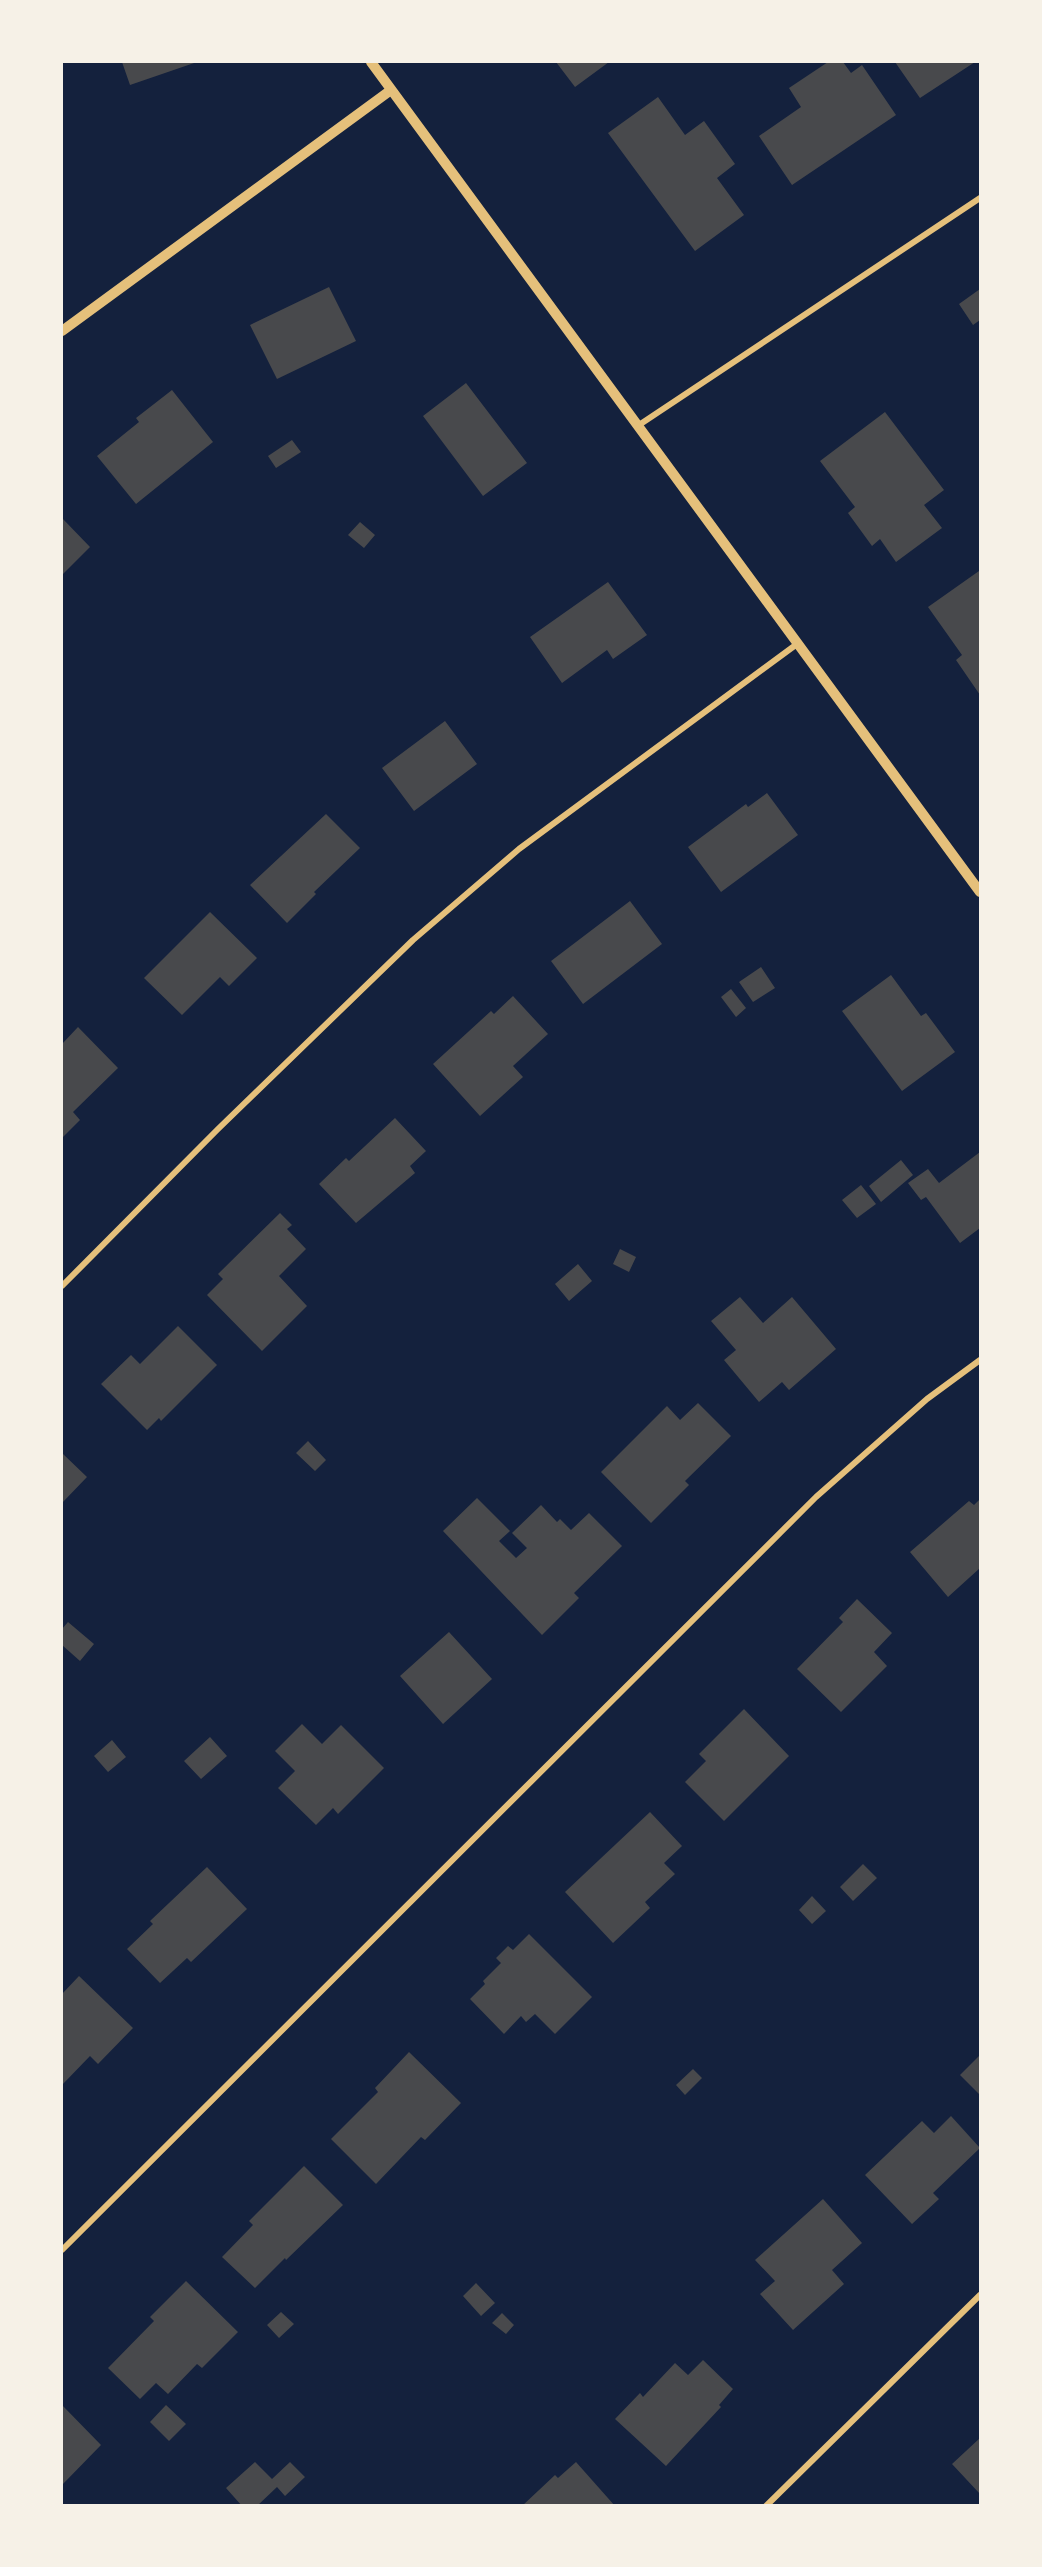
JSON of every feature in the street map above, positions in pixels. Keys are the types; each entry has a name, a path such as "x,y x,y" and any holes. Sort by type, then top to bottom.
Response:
{"street":[{"path":"371,62 981,892"},
{"path":"62,331 391,90"},
{"path":"639,425 981,198"},
{"path":"62,1286 218,1129 422,932 519,849 797,644"},
{"path":"62,2250 816,1497 927,1400 981,1360"},
{"path":"766,2505 981,2295"}],"building":[{"path":"122,62 197,62 130,85"},
{"path":"556,62 609,62 575,87"},
{"path":"828,62 843,62 851,73 862,65 896,115 792,185 759,136 801,107 789,88"},
{"path":"895,62 975,62 920,98"},
{"path":"658,97 685,135 704,121 735,164 717,178 744,215 695,251 608,133"},
{"path":"329,287 356,341 277,379 250,325"},
{"path":"980,289 980,320 973,325 959,304"},
{"path":"466,383 527,463 483,496 423,416"},
{"path":"172,390 213,442 136,504 97,456 139,422 136,418"},
{"path":"885,412 944,490 924,505 942,528 896,562 880,539 872,546 848,513 855,507 820,461"},
{"path":"292,440 301,452 276,468 268,456"},
{"path":"62,518 90,547 62,575"},
{"path":"360,522 375,535 364,548 348,535"},
{"path":"979,571 980,695 956,660 962,655 928,607"},
{"path":"608,582 647,635 613,659 607,650 562,683 530,637"},
{"path":"445,721 477,764 414,811 382,768"},
{"path":"767,793 798,835 721,892 688,847 746,804 748,807"},
{"path":"326,814 360,848 314,892 316,894 287,923 250,885"},
{"path":"630,901 662,944 583,1004 551,961"},
{"path":"210,912 257,958 229,986 220,977 182,1015 144,978"},
{"path":"761,967 775,988 753,1002 739,982"},
{"path":"891,975 921,1016 926,1013 955,1052 902,1091 842,1011"},
{"path":"731,989 746,1008 736,1017 721,997"},
{"path":"513,996 548,1034 513,1066 523,1077 480,1116 433,1064 491,1011 494,1014"},
{"path":"78,1027 118,1068 73,1112 80,1120 62,1138 62,1044"},
{"path":"395,1118 426,1151 410,1166 415,1173 356,1223 319,1184 346,1158 349,1161"},
{"path":"980,1152 980,1228 960,1243 926,1197 921,1200 908,1183 928,1169 939,1183"},
{"path":"901,1160 913,1175 881,1202 869,1186"},
{"path":"861,1185 876,1204 857,1218 842,1200"},
{"path":"280,1213 292,1225 287,1229 306,1249 279,1276 307,1306 262,1351 207,1295 223,1279 218,1274"},
{"path":"620,1249 636,1257 629,1272 613,1264"},
{"path":"578,1264 592,1281 569,1301 555,1284"},
{"path":"740,1297 763,1323 792,1297 836,1349 789,1390 782,1382 759,1402 724,1360 736,1350 711,1321"},
{"path":"178,1326 217,1365 161,1421 159,1418 147,1430 101,1384 131,1355 140,1364"},
{"path":"698,1403 731,1436 685,1481 689,1485 651,1523 601,1472 667,1406 680,1420"},
{"path":"308,1441 326,1460 315,1471 296,1453"},
{"path":"62,1453 87,1477 62,1503"},
{"path":"477,1498 510,1531 499,1541 516,1558 527,1548 512,1533 541,1505 557,1522 560,1519 571,1530 589,1513 622,1546 574,1593 579,1598 542,1635 443,1531"},
{"path":"980,1499 980,1568 948,1597 910,1552 969,1501 974,1505"},
{"path":"857,1599 892,1633 874,1652 887,1666 841,1712 797,1669 843,1622 839,1618"},
{"path":"68,1622 94,1644 80,1661 62,1645 62,1629"},
{"path":"449,1632 492,1679 443,1724 400,1676"},
{"path":"744,1709 789,1756 724,1821 685,1782 706,1761 699,1754"},
{"path":"302,1724 322,1744 341,1725 384,1768 338,1814 333,1808 316,1825 278,1788 295,1771 275,1751"},
{"path":"210,1737 227,1756 201,1779 184,1761"},
{"path":"112,1740 126,1757 108,1772 94,1756"},
{"path":"650,1812 682,1846 664,1863 675,1874 645,1902 650,1908 613,1943 565,1892"},
{"path":"863,1864 877,1878 853,1901 840,1887"},
{"path":"207,1867 247,1909 191,1962 187,1958 160,1983 127,1949 153,1924 150,1921"},
{"path":"812,1896 826,1911 812,1924 799,1910"},
{"path":"529,1934 592,1997 555,2034 535,2014 526,2022 521,2016 504,2034 470,1999 485,1984 483,1981 501,1963 496,1958 508,1946 513,1950"},
{"path":"79,1976 133,2028 98,2064 90,2056 62,2085 62,1994"},
{"path":"409,2052 461,2103 425,2140 421,2137 376,2184 331,2139 378,2092 375,2088"},
{"path":"980,2055 980,2095 960,2075"},
{"path":"693,2069 702,2078 685,2095 676,2085"},
{"path":"951,2116 980,2148 933,2193 939,2199 912,2224 865,2175 922,2121 934,2133"},
{"path":"304,2166 343,2205 255,2288 222,2257 253,2225 249,2221"},
{"path":"823,2199 862,2243 832,2270 844,2284 793,2330 760,2294 775,2281 755,2260"},
{"path":"186,2281 238,2332 202,2368 197,2364 168,2394 156,2383 140,2399 108,2368 154,2321 150,2317"},
{"path":"476,2283 495,2303 481,2316 463,2296"},
{"path":"281,2312 294,2324 279,2338 267,2325"},
{"path":"502,2313 514,2325 506,2334 492,2323"},
{"path":"703,2360 733,2389 719,2405 721,2407 666,2466 615,2419 640,2393 643,2397 675,2363 688,2375"},
{"path":"62,2405 101,2445 62,2485"},
{"path":"166,2405 186,2424 169,2441 150,2422"},
{"path":"980,2438 980,2494 952,2464"},
{"path":"255,2462 272,2479 290,2462 305,2477 285,2496 277,2487 257,2506 242,2506 226,2488"},
{"path":"576,2462 615,2506 522,2506 555,2475 558,2478"}]}
